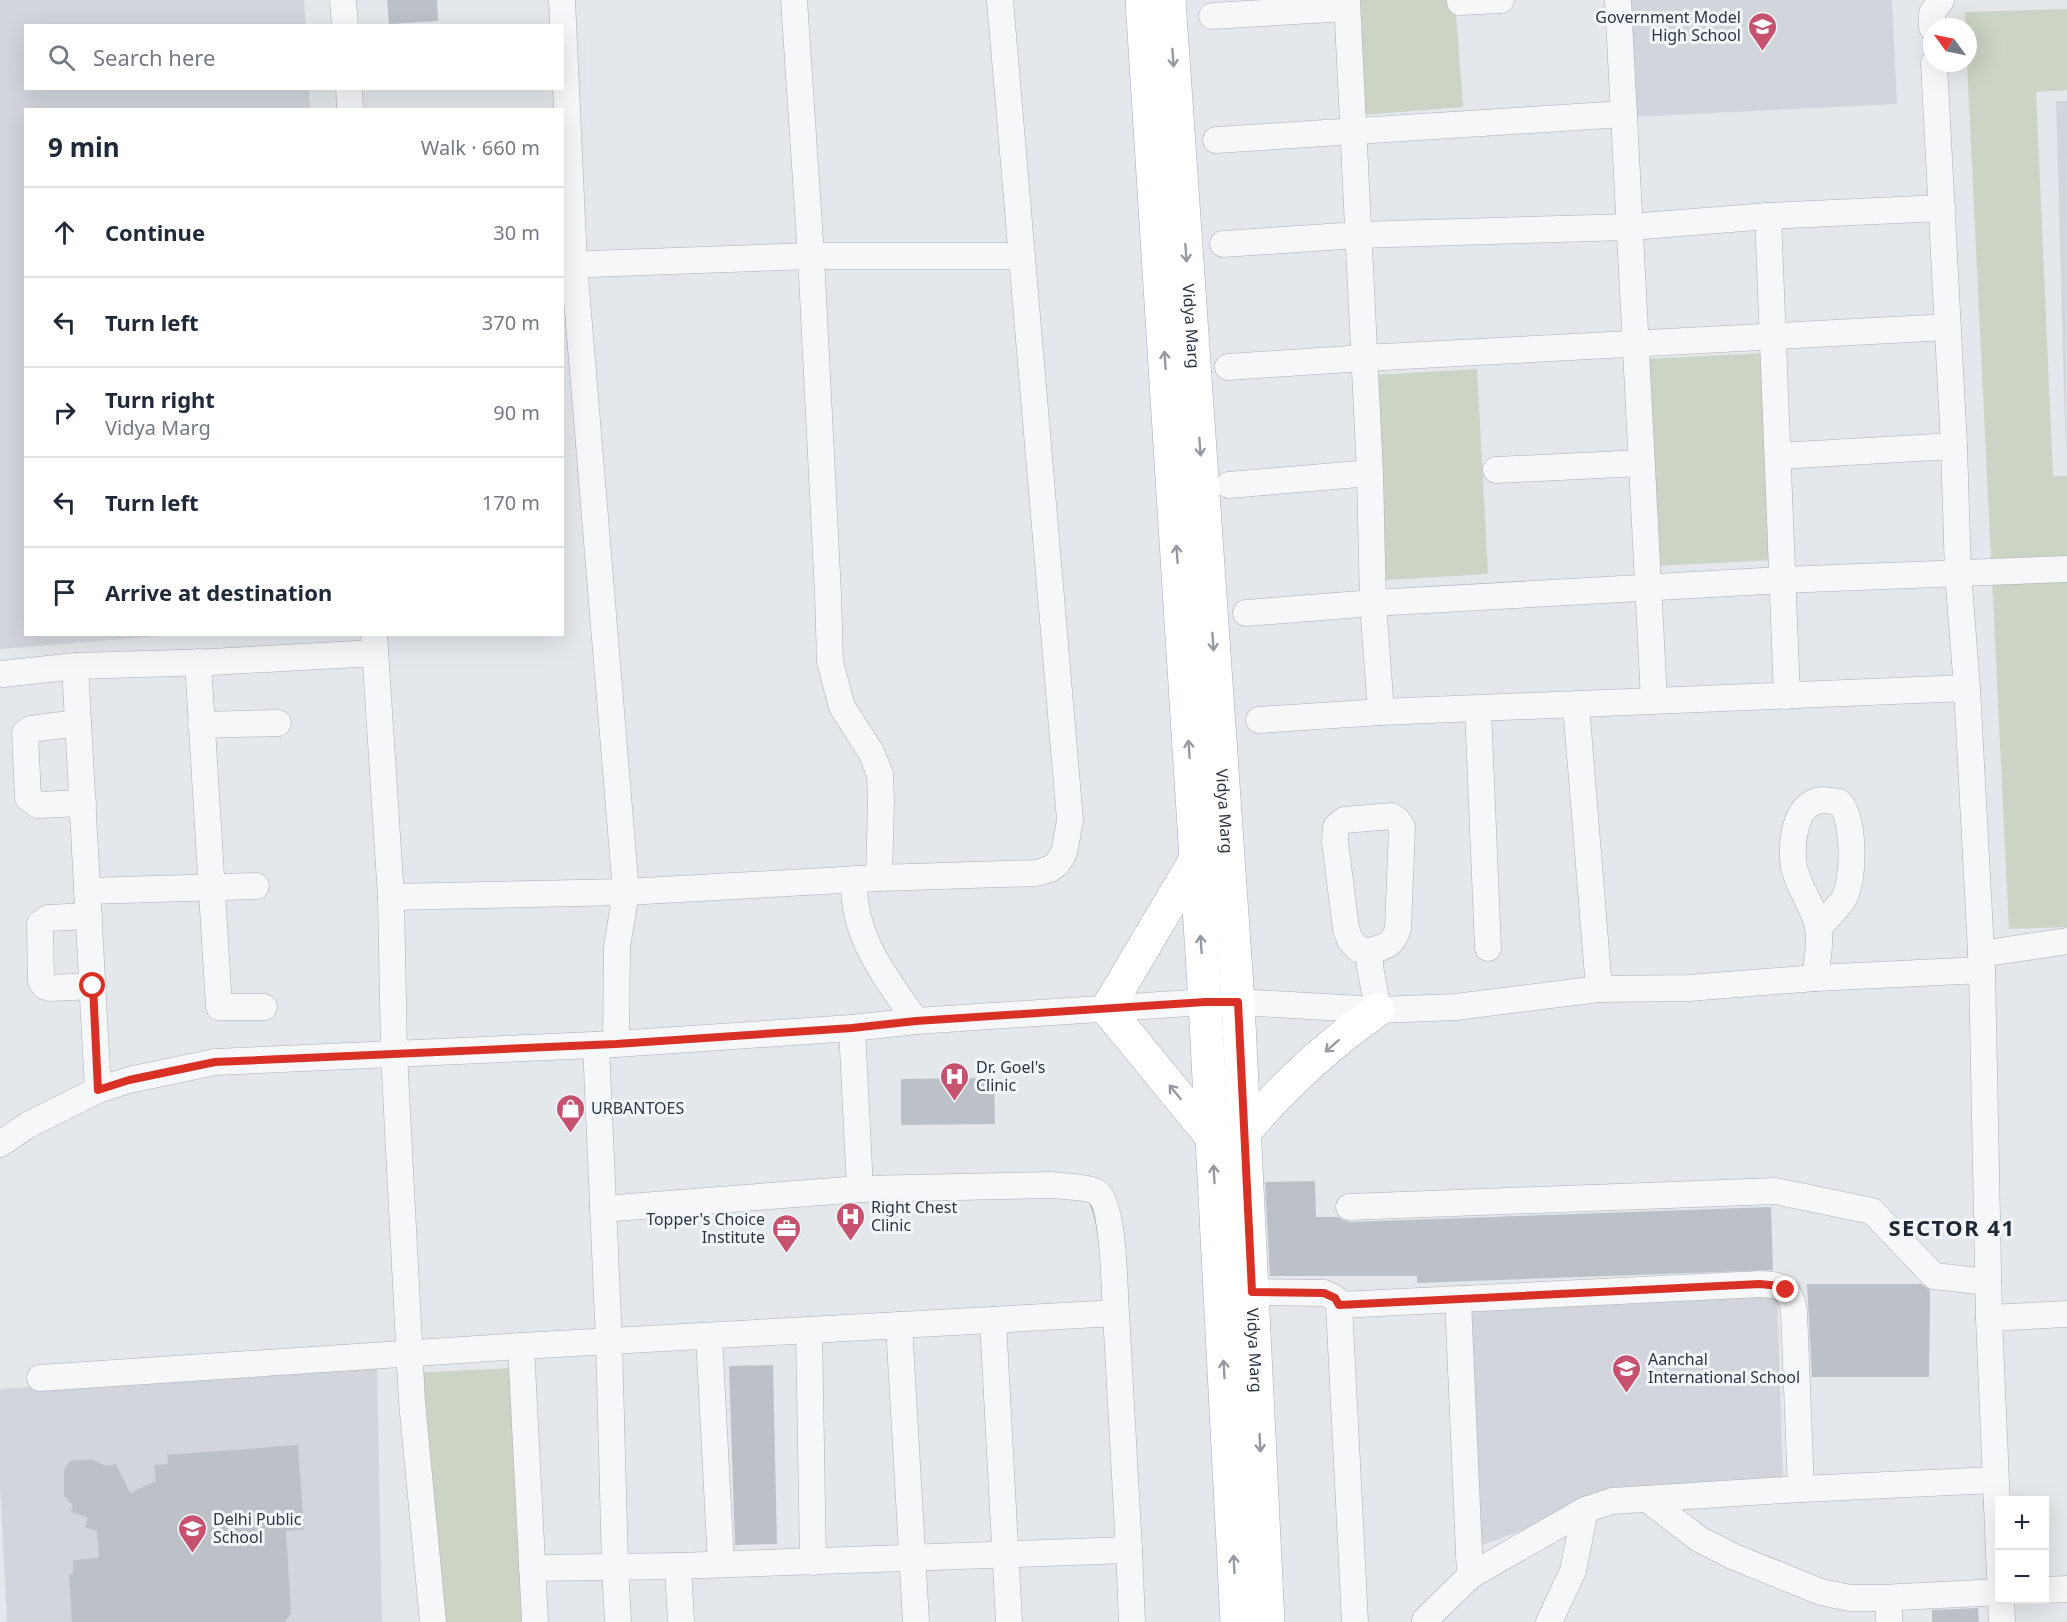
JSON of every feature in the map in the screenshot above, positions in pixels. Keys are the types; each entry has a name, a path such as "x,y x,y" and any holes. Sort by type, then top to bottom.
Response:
{"main road":[{"name":"Vidya Marg","path":"1142,0 1205,1002 1238,1622"},
{"name":"Vidya Marg","path":"1169,0 1238,1002 1268,1622"},
{"path":"1196,859 1107,1009 1212,1137"},
{"path":"1244,1133 1290,1082 1355,1026 1378,1010"}],"street":[{"path":"343,0 345,24"},
{"path":"562,0 563,24"},
{"path":"794,0 811,256 830,662 842,707 872,752 880,774 881,801 866,879 853,900 868,948 916,1021"},
{"path":"392,897 626,892 866,879 1036,873 1050,869 1064,854 1070,820 1000,0"},
{"path":"1460,2 1501,0"},
{"path":"1618,0 1654,700"},
{"path":"1932,18 1932,13 1941,0"},
{"path":"1212,16 1347,4 1381,712"},
{"path":"1934,72 1954,446 1958,573 1967,688 1981,962 1989,1318 1998,1550"},
{"path":"564,88 568,264 626,892 606,1045 603,1209 618,1622"},
{"path":"349,90 350,108"},
{"path":"1216,140 1624,114"},
{"path":"1223,244 1358,235 1629,227 1768,216 1942,208"},
{"path":"1768,216 1787,696"},
{"path":"568,264 811,256 1021,256"},
{"path":"1228,367 1948,327"},
{"path":"1778,456 1954,446"},
{"path":"1496,470 1642,464"},
{"path":"1229,485 1370,473"},
{"path":"1246,613 1648,587 2067,568"},
{"path":"3,674 75,666 198,662 375,644 392,897 394,1053 410,1355 433,1622"},
{"path":"198,662 219,1007 264,1007"},
{"path":"75,666 98,1090"},
{"path":"1259,720 1381,712 1967,688"},
{"path":"1576,705 1599,989"},
{"path":"1478,709 1488,948"},
{"path":"78,723 30,729 25,733 28,798 38,805 83,803"},
{"path":"201,725 278,723"},
{"path":"1392,816 1402,827 1398,929 1394,939 1387,945 1370,951 1358,949 1350,940 1346,929 1335,842 1336,827 1344,820 1392,816"},
{"path":"93,986 48,988 44,986 41,981 40,924 43,920 88,904 210,886 256,886"},
{"path":"1815,978 1818,928"},
{"path":"0,1144 28,1125 98,1090 129,1080 215,1062 606,1045 1205,1002 1378,1010 1456,1007 1599,989 1689,988 1981,962 2067,940"},
{"path":"1370,951 1370,967 1378,1010"},
{"path":"852,1028 860,1189"},
{"path":"603,1209 860,1189 1053,1185 1095,1191 1103,1198 1111,1237 1132,1622"},
{"path":"1349,1207 1775,1191 1872,1211 1934,1276 1988,1282"},
{"path":"1339,1305 1760,1284 1780,1286 1790,1295 1794,1311 1801,1489"},
{"path":"1252,1292 1324,1293 1335,1298 1339,1305 1354,1622"},
{"path":"1458,1300 1470,1576"},
{"path":"40,1378 521,1346 1116,1313"},
{"path":"1989,1318 2067,1314"},
{"path":"993,1320 1009,1622"},
{"path":"898,1325 902,1353 916,1622"},
{"path":"808,1330 813,1562"},
{"path":"710,1336 721,1564"},
{"path":"521,1346 535,1622"},
{"path":"1425,1621 1470,1576 1586,1510 1612,1501 1994,1480"},
{"path":"1647,1499 1700,1539 1732,1556 1821,1592 1889,1610 1995,1593"},
{"path":"1553,1621 1573,1571 1586,1510"},
{"path":"532,1568 813,1562 1129,1550"},
{"path":"678,1566 681,1622"},
{"path":"2049,1590 2067,1589"},
{"path":"2001,1604 2002,1622"}],"shaded area":[{"path":"0,0 304,0 306,24 24,24 24,90 309,90 310,108 24,108 24,636 161,636 0,649"},
{"name":"Government Model High School","path":"1625,0 1892,0 1897,104 1632,117"},
{"path":"2056,101 2067,101 2066,462"},
{"name":"Aanchal International School","path":"1777,1288 1783,1481 1598,1502 1480,1546 1469,1305"},
{"name":"Delhi Public School","path":"377,1366 382,1622 7,1622 0,1485 0,1389"}],"green space":[{"path":"1354,0 1455,0 1463,107 1362,115"},
{"path":"2067,9 2067,90 2036,92 2053,476 2067,476 2067,927 2009,929 1967,72 1977,72 1977,18 1965,18 1965,12"},
{"path":"1767,353 1776,560 1653,566 1644,359"},
{"path":"1477,369 1488,574 1385,580 1375,375"},
{"path":"513,1368 524,1622 422,1622 410,1373"}],"building":[{"path":"387,0 437,0 438,21 389,24"},
{"path":"994,1078 995,1124 901,1125 901,1079"},
{"path":"1315,1181 1316,1217 1338,1217 1350,1222 1771,1207 1773,1270 1417,1283 1417,1276 1270,1276 1265,1182"},
{"path":"1807,1284 1921,1284 1930,1290 1929,1377 1812,1377"},
{"path":"773,1365 777,1544 735,1545 729,1366"},
{"path":"298,1445 304,1529 286,1531 291,1613 285,1622 72,1622 69,1574 73,1574 73,1560 99,1558 97,1531 85,1527 88,1518 71,1512 73,1505 64,1496 64,1470 70,1461 91,1459 107,1466 116,1464 130,1493 156,1481 154,1465 168,1464 167,1455"},
{"path":"1978,1608 1979,1622 1932,1622 1932,1610"}],"place":[{"name":"Government Model High School","path":"1762,52"},
{"name":"Dr. Goel's Clinic","path":"955,1102"},
{"name":"URBANTOES","path":"570,1134"},
{"name":"Right Chest Clinic","path":"850,1242"},
{"name":"Topper's Choice Institute","path":"786,1254"},
{"name":"Aanchal International School","path":"1627,1394"},
{"name":"Delhi Public School","path":"192,1554"}],"district":[{"name":"SECTOR 41","path":"1952,1228"}],"route":[{"path":"93,986 98,1090 129,1080 215,1062 616,1044 852,1028 916,1021 1205,1002 1238,1002 1252,1292 1324,1293 1335,1298 1339,1305 1760,1284 1780,1286 1786,1290"}]}
